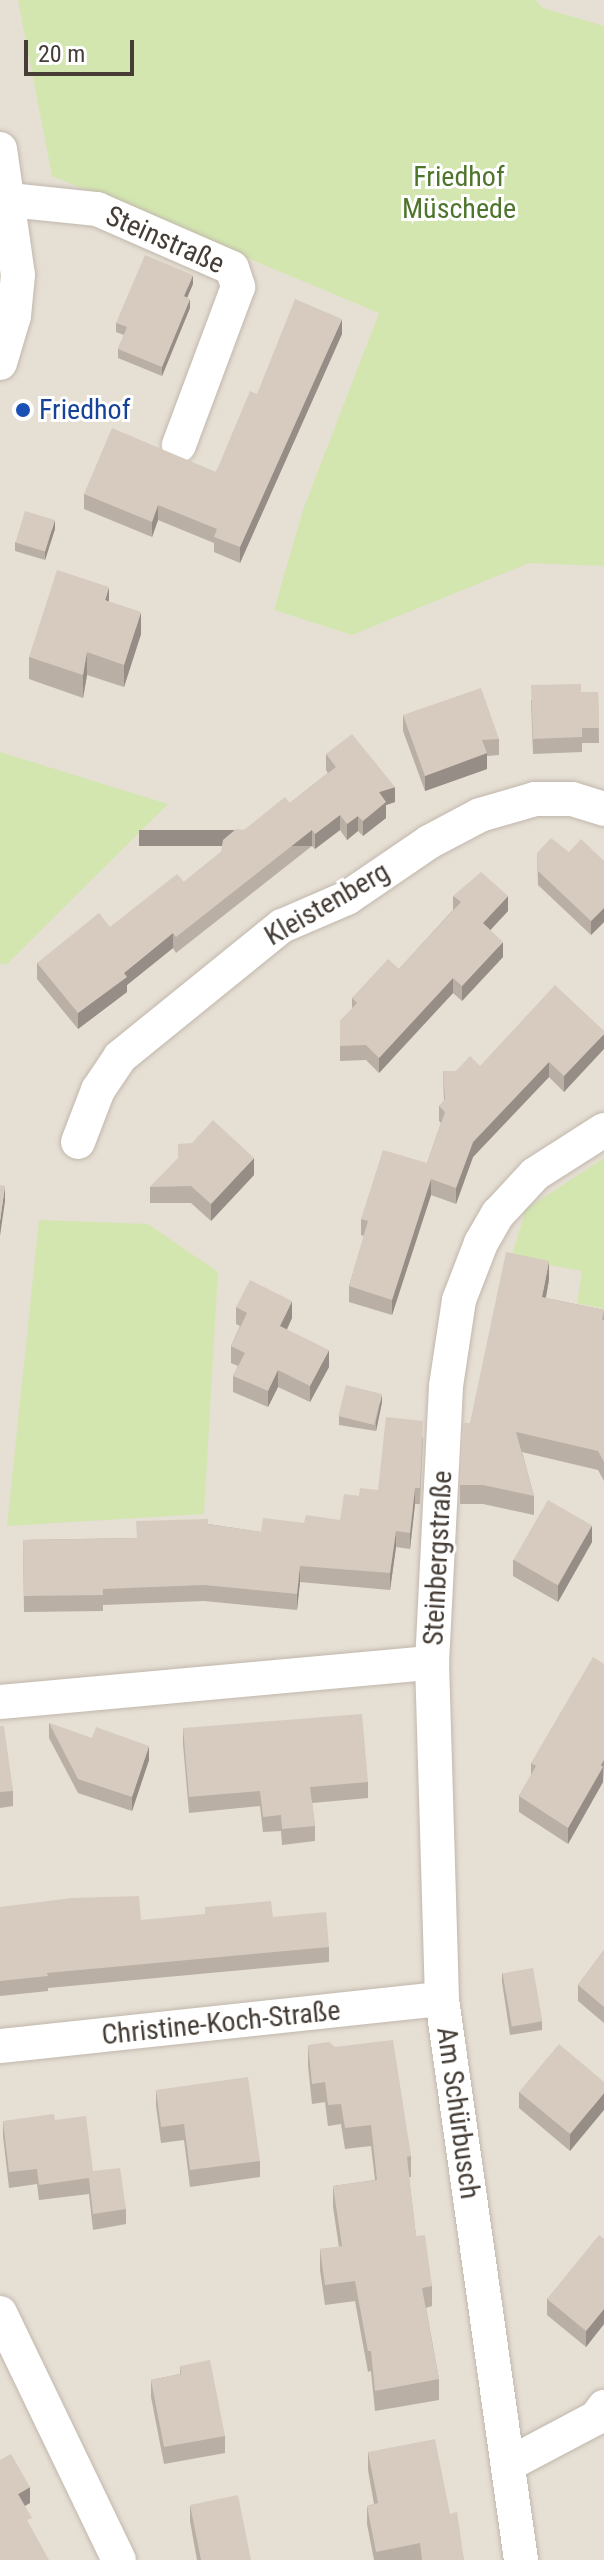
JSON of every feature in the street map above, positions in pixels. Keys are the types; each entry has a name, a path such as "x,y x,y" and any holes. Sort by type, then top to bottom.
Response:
{"street":[{"path":"0,149 4,199 18,275 14,316 0,363"},
{"name":"Steinstraße","path":"4,199 97,209 232,268 238,287 179,445"},
{"name":"Kleistenberg","path":"78,1142 98,1090 120,1057 282,926 336,904 452,828 490,811 520,802 555,798 572,799 604,809"},
{"name":"Steinbergstraße","path":"0,1702 432,1663 446,1386 453,1326 466,1278 486,1233 515,1193 555,1159 604,1130"},
{"name":"Am Schürbusch","path":"432,1663 442,1999 521,2560"},
{"name":"Christine-Koch-Straße","path":"0,2046 442,1999"},
{"path":"0,2313 119,2560"},
{"path":"509,2464 596,2418 604,2407"}],"shaded area":[{"path":"0,0 604,0 604,2560 0,2560"}],"green space":[{"name":"Friedhof Müschede","path":"18,0 535,0 543,8 604,26 604,566 529,563 352,635 274,610 303,510 379,313 52,176"},
{"path":"0,752 168,804 6,965 0,963"},
{"path":"604,1158 604,1309 577,1303 582,1271 511,1258 526,1209"},
{"path":"39,1220 148,1224 218,1272 204,1514 7,1526"}],"building":[{"path":"145,255 193,275 184,296 190,299 162,367 118,349 127,327 116,323"},
{"path":"295,299 342,319 240,547 214,537 217,529 158,505 152,522 84,494 112,428 216,472 250,391 257,394"},
{"path":"25,511 55,520 45,552 15,543"},
{"path":"57,570 109,587 105,600 141,612 124,665 87,652 83,675 29,657"},
{"path":"581,684 581,692 598,692 599,728 582,728 582,737 533,739 531,685"},
{"path":"481,688 499,739 482,740 487,753 425,776 403,715"},
{"path":"352,734 395,787 379,792 386,802 363,821 358,816 347,824 340,815 315,834 312,830 176,937 173,933 124,973 127,977 78,1013 37,963 99,913 110,927 177,874 184,882 221,852 223,840 236,829 244,830 285,797 290,803 336,767 326,754"},
{"path":"551,838 569,852 581,839 604,861 604,908 591,921 538,871 537,853"},
{"path":"481,872 508,896 483,923 503,942 462,986 453,978 379,1058 366,1045 340,1046 340,1021 357,1003 352,998 388,959 399,969 461,902 453,896"},
{"path":"555,985 604,1034 564,1076 549,1062 473,1142 456,1188 431,1179 392,1300 349,1286 368,1221 361,1219 383,1150 427,1163 445,1112 439,1106 445,1099 443,1071 456,1071 470,1056 480,1066"},
{"path":"213,1120 254,1158 211,1204 191,1186 150,1187 178,1158 178,1144 192,1143"},
{"path":"0,1185 5,1186 0,1221"},
{"path":"506,1252 549,1261 542,1297 604,1310 604,1462 598,1451 516,1432 534,1496 483,1485 460,1485 463,1423 470,1423"},
{"path":"250,1280 292,1301 280,1326 329,1350 310,1386 278,1370 268,1391 233,1376 245,1353 231,1346 247,1313 236,1307"},
{"path":"346,1385 382,1394 374,1425 338,1416"},
{"path":"386,1417 423,1421 420,1488 415,1488 410,1533 396,1531 390,1573 300,1566 297,1594 204,1585 103,1589 103,1595 24,1596 23,1540 137,1538 136,1521 208,1519 208,1524 261,1532 263,1518 304,1523 306,1515 340,1520 344,1494 359,1496 360,1488 378,1490"},
{"path":"548,1500 592,1526 558,1585 514,1560"},
{"path":"593,1657 604,1664 603,1767 568,1828 519,1796 536,1766 531,1763"},
{"path":"362,1714 368,1782 310,1787 315,1826 282,1829 281,1815 263,1817 260,1791 189,1797 183,1728"},
{"path":"49,1723 92,1738 96,1727 149,1746 132,1797 78,1779"},
{"path":"0,1726 4,1726 13,1791 0,1792"},
{"path":"139,1896 141,1920 205,1914 205,1907 271,1901 273,1917 326,1912 329,1947 47,1973 48,1976 0,1981 0,1907 72,1898"},
{"path":"604,1950 604,2007 578,1985"},
{"path":"533,1968 542,2021 512,2027 502,1973"},
{"path":"393,2040 411,2156 407,2157 416,2236 425,2235 432,2286 422,2288 439,2379 375,2391 371,2351 368,2351 355,2281 325,2285 320,2249 342,2246 333,2186 377,2180 371,2125 345,2128 341,2104 328,2105 325,2082 312,2084 308,2045 329,2042 335,2047"},
{"path":"559,2044 604,2082 604,2093 570,2134 519,2092"},
{"path":"248,2077 260,2161 190,2170 184,2124 161,2127 156,2090"},
{"path":"54,2114 55,2120 86,2116 93,2171 120,2168 126,2209 93,2214 89,2178 39,2185 37,2169 9,2172 3,2121"},
{"path":"599,2235 604,2239 604,2309 586,2331 547,2299"},
{"path":"210,2360 225,2436 164,2447 151,2380 181,2374 180,2366"},
{"path":"435,2439 450,2514 457,2512 464,2560 422,2560 420,2543 376,2552 367,2506 378,2503 368,2452"},
{"path":"11,2454 30,2487 18,2494 32,2518 27,2520 49,2560 0,2560 0,2460"},
{"path":"238,2495 251,2560 201,2560 190,2505"}],"place":[{"name":"Friedhof","path":"23,410"}]}
